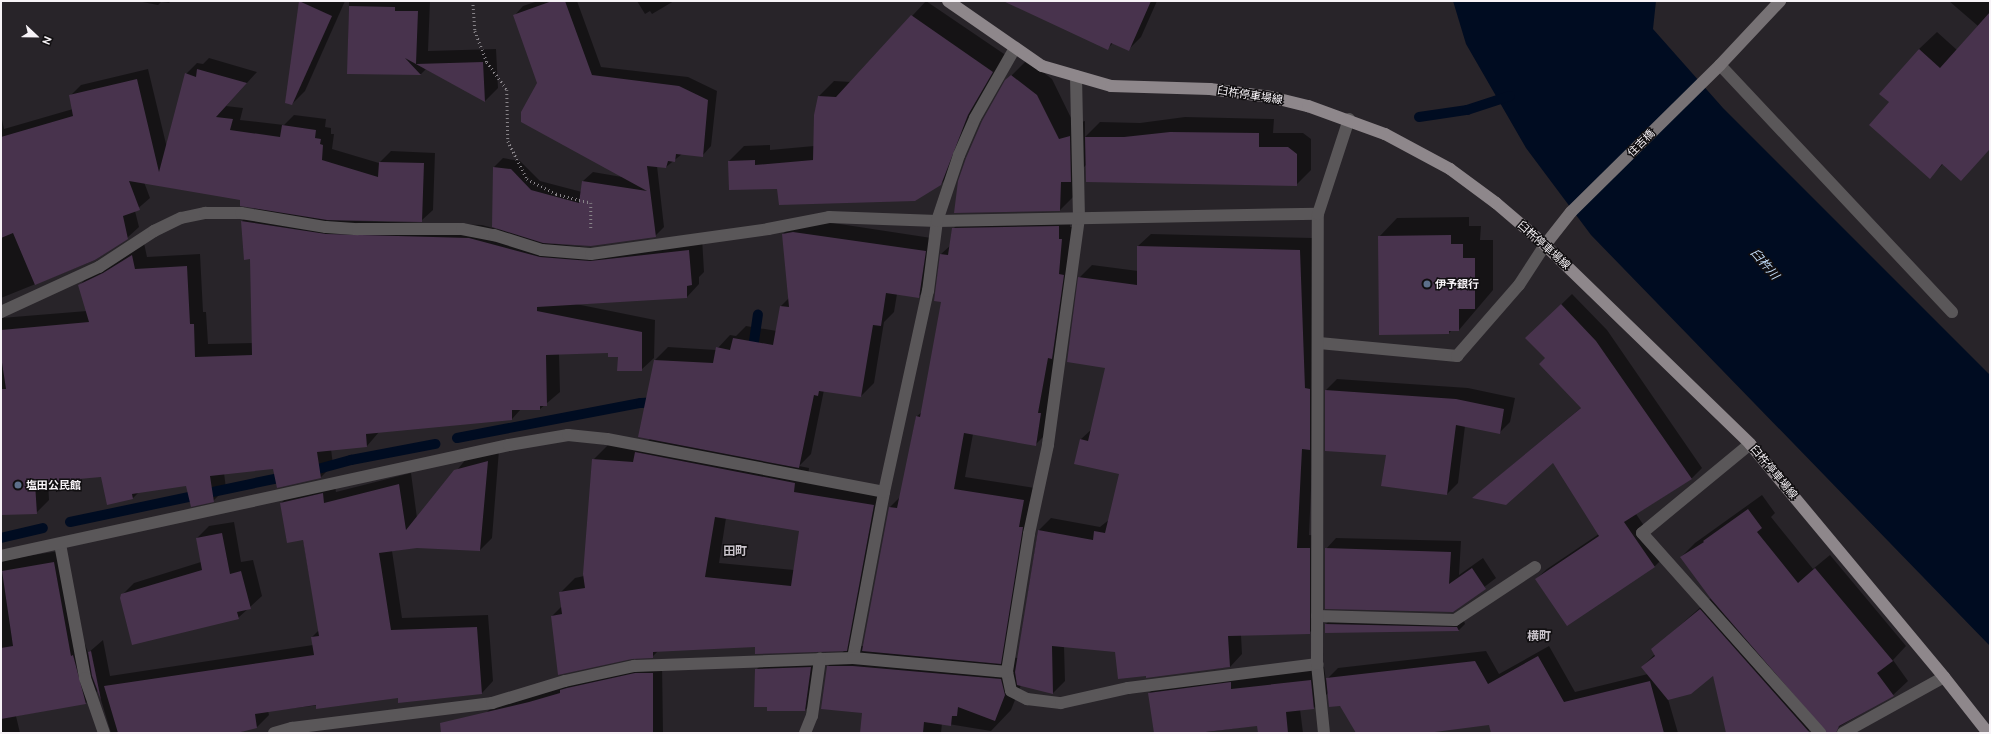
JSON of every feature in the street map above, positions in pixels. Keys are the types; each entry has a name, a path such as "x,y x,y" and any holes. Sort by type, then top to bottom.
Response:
{"main road":[{"name":"臼杵停車場線","path":"948,1 1042,66 1111,86 1210,89 1271,97 1349,119 1410,145 1450,169 1496,203 1545,245 1750,444 1944,677 1988,733"}],"street":[{"name":"住吉橋","path":"1545,245 1571,212 1720,65 1780,1"},
{"path":"852,658 884,492 928,291 937,221 959,155 975,118 1016,48"},
{"path":"1720,65 1952,312"},
{"path":"1076,76 1079,218 1048,445 1029,534 1007,672 1011,691 1027,699 1061,703 1128,688 1317,664"},
{"path":"1324,733 1317,664 1319,343 1318,214 1349,119"},
{"path":"1,312 99,267 154,231 182,218 205,213 241,213 326,227 358,229 462,229 494,235 542,250 591,254 768,229 829,217 937,221 1318,214"},
{"path":"1319,343 1457,356 1519,285 1545,245"},
{"path":"1,556 509,445 568,435 607,439 884,492"},
{"path":"1750,444 1642,533 1820,733"},
{"path":"60,544 85,678 104,733"},
{"path":"1317,616 1455,620 1535,567"},
{"path":"274,733 292,728 492,703 566,681 634,666 852,658 1007,672"},
{"path":"805,733 812,716 820,659"},
{"path":"1842,733 1944,677"}],"path":[{"path":"473,1 475,31 487,62 507,90 508,141 526,179 556,194 591,203 591,254"}],"water":[{"name":"臼杵川","path":"1453,1 1656,1 1653,29 1723,108 1990,375 1990,646 1591,235 1526,148 1466,44"}],"building":[{"path":"299,1 332,16 292,105 285,103"},
{"path":"552,1 565,1 592,75 679,86 708,100 703,157 676,154 675,162 668,161 666,168 647,166 656,237 591,246 543,243 492,227 493,167 511,169 531,190 579,203 582,181 647,191 521,122 521,112 537,83 513,15"},
{"path":"1003,1 1151,1 1129,51 1111,43 1108,50"},
{"path":"349,6 395,7 395,11 418,11 416,64 483,62 485,102 405,58 421,75 347,74"},
{"path":"1990,12 1990,149 1961,181 1942,164 1930,179 1869,125 1889,102 1879,94 1919,49 1940,68"},
{"path":"911,15 993,72 968,115 941,185 915,201 779,205 777,189 729,190 728,161 755,160 755,165 813,160 814,115 818,96 836,97"},
{"path":"197,69 247,83 216,117 233,119 230,130 280,137 282,125 316,130 315,138 321,139 320,144 323,145 322,160 378,177 379,162 424,163 422,222 327,220 240,206 240,200 129,181 140,210 123,216 128,239 95,260 35,285 13,233 1,238 1,137 73,116 69,95 137,79 159,172 185,73 196,77"},
{"path":"1011,75 1037,95 1059,139 1070,136 1071,182 1061,182 1060,211 954,213 958,181 966,158 982,121 1005,80"},
{"path":"1170,132 1259,133 1259,147 1288,147 1297,154 1297,186 1086,182 1085,137 1124,137"},
{"path":"241,221 326,234 469,238 540,257 590,261 689,250 692,285 687,286 687,298 537,307 537,311 642,332 642,371 617,371 618,357 608,357 608,353 546,355 547,406 540,406 540,410 512,410 512,420 366,434 367,447 317,452 321,478 277,488 273,469 210,476 214,502 191,507 186,486 132,494 133,499 107,505 101,477 35,483 37,514 1,515 1,389 6,389 1,356 1,330 89,322 78,285 103,273 132,255 135,269 187,266 190,324 194,324 195,357 252,355 250,259 244,260"},
{"path":"1059,226 1059,239 1062,239 1059,274 1064,275 1052,359 1048,358 1038,413 1041,413 1036,446 964,433 954,489 1024,500 1019,527 1023,527 1001,664 862,651 889,507 897,508 916,416 920,417 941,302 934,301 940,254 948,255 952,228"},
{"path":"793,232 926,251 919,298 886,293 881,326 873,325 861,397 819,391 818,396 814,395 799,468 638,437 654,360 713,363 716,347 730,350 733,338 773,345 780,306 789,307 782,234"},
{"name":"伊予銀行","path":"1451,235 1451,244 1463,244 1463,258 1475,258 1475,309 1459,309 1459,331 1449,331 1449,334 1379,335 1378,236"},
{"path":"1137,246 1300,250 1305,388 1310,389 1310,450 1302,449 1297,548 1310,548 1310,634 1228,636 1230,667 1146,678 1146,676 1118,679 1115,652 1052,646 1053,694 1017,685 1015,672 1038,530 1093,540 1094,531 1105,533 1119,474 1074,464 1080,439 1088,441 1105,368 1067,362 1078,277 1137,285"},
{"path":"1561,304 1596,341 1692,479 1624,522 1655,567 1567,626 1535,579 1599,536 1553,463 1506,505 1472,498 1581,408 1539,364 1545,358 1525,338"},
{"path":"1325,390 1456,399 1504,409 1500,434 1456,425 1447,495 1381,486 1386,455 1325,451"},
{"path":"635,452 795,483 794,492 874,505 847,651 755,654 755,647 653,652 653,658 632,659 558,675 551,616 562,614 559,592 585,588 583,574 592,459 633,462","holes":["715,517 799,531 791,586 705,577"]},
{"path":"488,461 480,551 417,548 379,553 391,630 477,627 482,694 398,703 398,698 316,709 316,705 255,714 257,728 237,733 118,733 104,686 314,655 311,637 319,636 303,540 287,543 280,503 323,493 324,503 399,484 406,530 454,470"},
{"path":"1748,509 1762,528 1757,532 1798,583 1815,568 1893,661 1877,673 1894,696 1839,726 1836,733 1827,733 1711,599 1680,557 1704,542 1703,541"},
{"path":"222,533 230,574 241,571 251,609 237,612 239,619 132,645 120,598 121,594 202,570 196,538"},
{"path":"1325,548 1451,552 1449,584 1472,568 1486,589 1453,612 1325,609"},
{"path":"54,562 71,656 73,655 86,704 1,719 1,648 13,646 2,571"},
{"path":"1700,609 1810,733 1726,733 1713,676 1691,694 1668,700 1641,667 1655,656 1651,649"},
{"path":"1325,624 1457,627 1459,631 1325,633"},
{"path":"91,651 101,700 92,676 88,652"},
{"path":"1538,656 1564,702 1650,681 1664,733 1491,733 1489,725 1427,733 1356,733 1340,706 1329,707 1326,678 1475,661 1488,684"},
{"path":"827,666 853,666 1001,679 1005,695 995,721 958,707 957,716 952,716 951,726 924,722 923,733 860,733 862,713 821,709"},
{"path":"811,667 805,711 767,711 767,707 754,707 755,669"},
{"path":"635,673 653,673 653,733 441,733 440,723 529,702 560,693 560,690 567,688"},
{"path":"1311,680 1314,709 1286,712 1288,733 1258,733 1257,726 1197,733 1154,733 1148,693 1231,682 1231,689"}],"waterway":[{"path":"1419,117 1467,110 1510,96"},
{"path":"752,355 758,314"},
{"path":"457,438 641,403 658,402"},
{"path":"307,472 351,460 435,444"},
{"path":"70,522 283,477"},
{"path":"1,538 43,528"}],"place":[{"name":"伊予銀行","path":"1427,284"},
{"name":"塩田公民館","path":"18,485"}],"district":[{"name":"田町","path":"735,551"},
{"name":"横町","path":"1539,636"}]}
